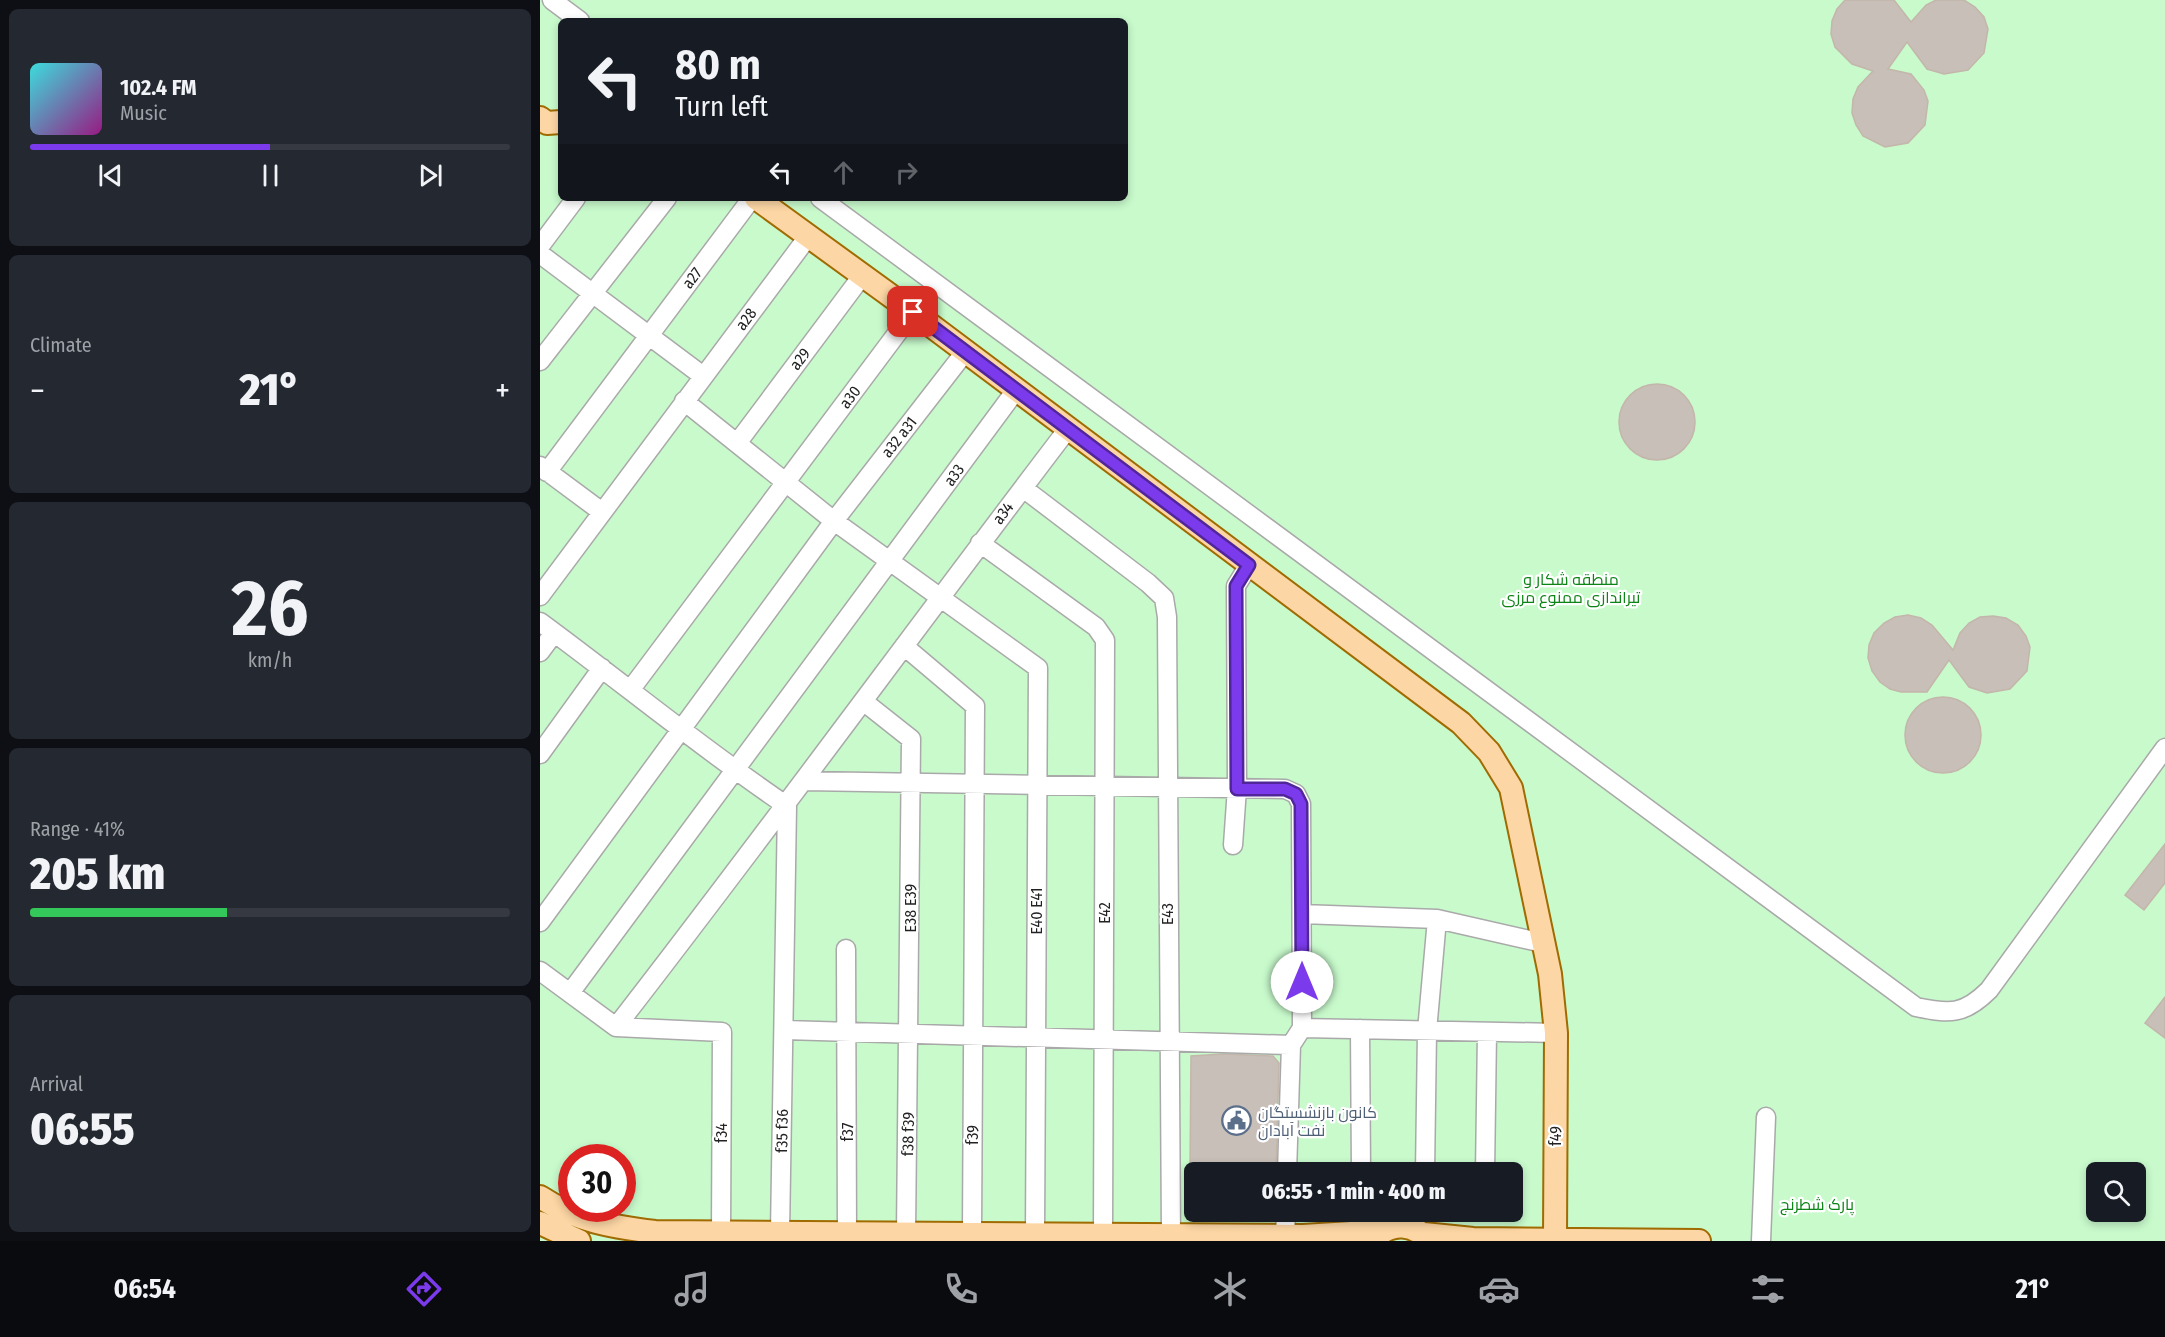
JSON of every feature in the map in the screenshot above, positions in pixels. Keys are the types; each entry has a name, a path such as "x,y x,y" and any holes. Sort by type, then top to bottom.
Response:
{"main road":[{"name":"f49","path":"758,201 913,312 1067,430 1461,723 1488,752 1511,788 1543,943 1556,1033 1555,1239"},
{"path":"540,1197 580,1218 611,1227 655,1232 1378,1236 1404,1226 1427,1238 1699,1241"},
{"path":"543,1230 579,1241"}],"street":[{"path":"552,0 576,18"},
{"path":"540,246 574,201"},
{"path":"540,361 665,201"},
{"name":"a27","path":"544,469 752,201"},
{"path":"824,201 1916,1007 1954,1011 1973,1006 1989,990 2165,748"},
{"name":"a28","path":"540,596 807,238"},
{"path":"540,254 650,334 703,376"},
{"name":"a29","path":"738,442 862,276"},
{"name":"a30","path":"631,689 913,312"},
{"name":"a32 a31","path":"540,922 834,521 964,352"},
{"name":"a33","path":"570,993 1016,390"},
{"path":"684,401 834,521 940,596"},
{"name":"a34","path":"616,1027 787,806 940,596 1067,430"},
{"path":"544,469 602,512"},
{"name":"E43","path":"1023,488 1148,583 1164,598 1167,617 1166,787 1171,1236"},
{"name":"E42","path":"980,543 1096,627 1105,640 1103,1235"},
{"path":"1233,845 1237,789 1236,586 1249,565"},
{"name":"E40 E41","path":"940,596 1038,668 1035,1235"},
{"path":"540,652 547,627 631,689 680,731 787,806"},
{"name":"f39","path":"904,646 975,706 972,1234"},
{"path":"540,754 602,668"},
{"name":"E38 E39","path":"863,702 911,739 909,1033"},
{"path":"805,781 1285,789 1296,794 1301,804 1302,1028 1291,1045 1287,1162"},
{"name":"f35 f36","path":"780,1233 787,806"},
{"path":"1302,914 1437,920 1543,943"},
{"path":"1425,1162 1427,1031 1437,920"},
{"name":"f37","path":"846,949 847,1233"},
{"path":"540,971 616,1027"},
{"name":"f34","path":"616,1027 722,1032 721,1233"},
{"path":"1302,1028 1556,1033"},
{"path":"1360,1029 1361,1162"},
{"path":"785,1030 1291,1045"},
{"path":"1485,1162 1487,1032"},
{"name":"f38 f39","path":"906,1234 909,1033"},
{"path":"1761,1241 1766,1117"},
{"path":"1285,1236 1286,1222"}],"green space":[{"name":"منطقه شکار و تیراندازی ممنوع مرزی","path":"540,0 2165,0 2165,1241 540,1241"}],"building":[{"path":"1845,0 1894,0 1911,22 1926,5 1936,0 1964,0 1984,17 1988,29 1984,53 1968,70 1944,74 1927,69 1907,42 1888,69 1911,74 1924,90 1928,101 1925,125 1908,143 1885,147 1863,136 1856,125 1852,113 1853,99 1858,87 1873,71 1852,64 1835,47 1831,34 1832,21 1837,9"},
{"path":"1650,384 1664,384 1678,390 1689,401 1695,415 1692,437 1684,449 1664,460 1650,460 1636,454 1625,443 1619,429 1619,415 1625,401 1636,390"},
{"path":"1908,615 1921,618 1932,625 1953,650 1960,633 1969,623 1980,617 2006,618 2018,625 2026,636 2030,647 2027,671 2010,689 1987,693 1969,687 1949,660 1927,692 1901,692 1890,689 1880,682 1872,671 1868,658 1869,645 1874,633 1884,623 1895,617"},
{"path":"1936,697 1950,697 1964,703 1975,714 1981,728 1978,750 1970,762 1950,773 1936,773 1922,767 1911,756 1905,742 1905,728 1911,714 1922,703"},
{"path":"2165,844 2165,883 2144,910 2125,895"},
{"path":"2165,997 2165,1038 2145,1023"},
{"name":"کانون بازنشستگان نفت آبادان","path":"1224,1054 1273,1056 1279,1063 1276,1162 1190,1162 1191,1056"}],"place":[{"name":"کانون بازنشستگان نفت آبادان","path":"1237,1121"}],"route":[{"path":"913,312 1249,565 1236,586 1237,789 1285,789 1296,794 1301,804 1302,982"}],"park label":[{"name":"پارک شطرنج","path":"1817,1204"}]}
